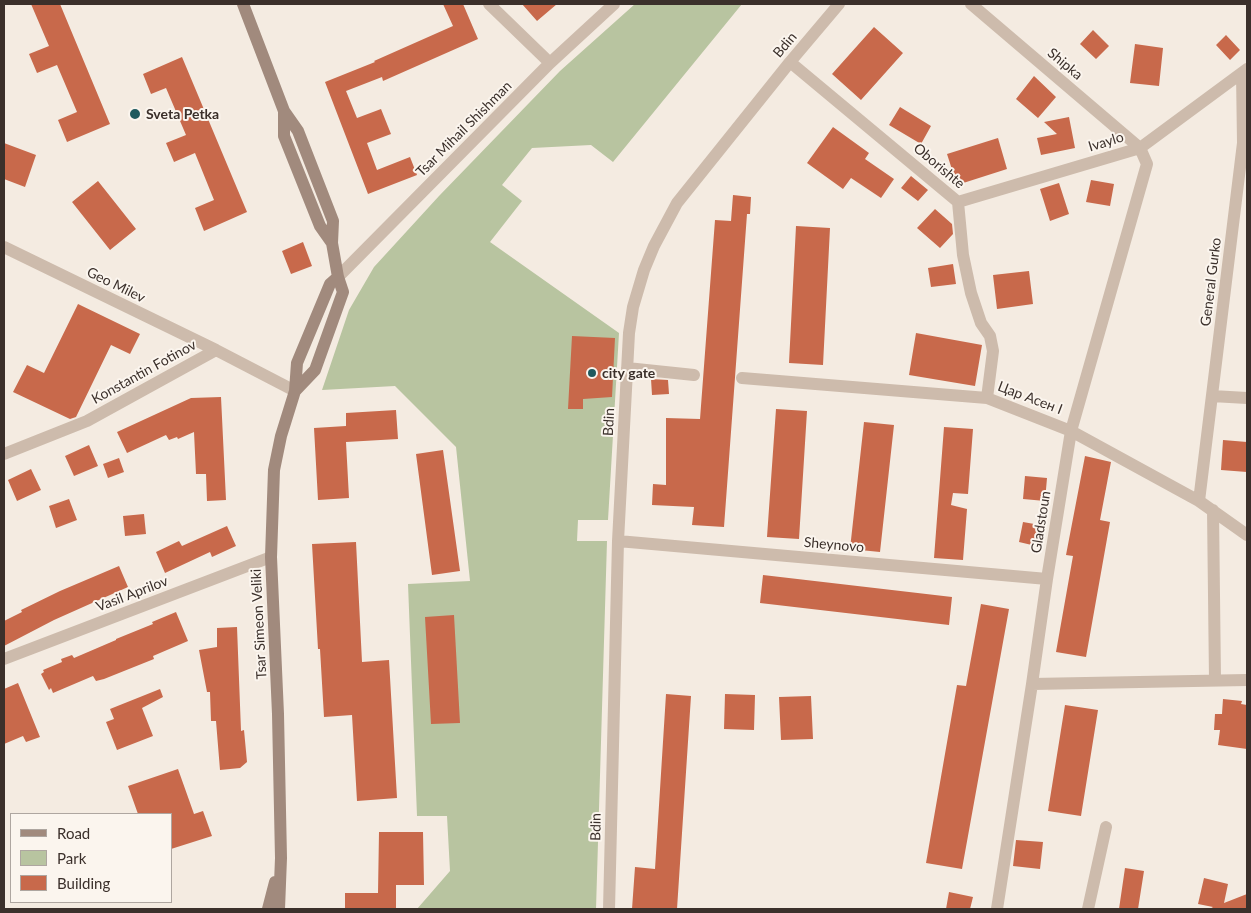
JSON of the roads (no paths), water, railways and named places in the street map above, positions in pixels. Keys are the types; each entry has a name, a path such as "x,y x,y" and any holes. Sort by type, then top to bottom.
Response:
{"main road":[{"name":"Tsar Simeon Veliki","path":"246,5 284,111 284,136 320,226 332,243 338,277 343,292 314,370 295,391"},
{"name":"Tsar Simeon Veliki","path":"279,909 281,858 278,714 271,557 274,470 281,436 295,391 297,364 330,284 338,277"},
{"name":"Tsar Simeon Veliki","path":"268,909 281,858"}],"street":[{"path":"489,4 550,63"},
{"name":"Tsar Mihail Shishman","path":"338,277 550,63 614,4"},
{"name":"Bdin","path":"609,909 618,542 629,333 636,298 644,270 654,246 677,203 839,4"},
{"name":"Shipka","path":"971,4 1140,148"},
{"name":"Oborishte","path":"790,62 958,202 964,255 971,293 981,323 990,336 993,351 987,398"},
{"name":"Ivaylo","path":"958,202 1140,148 1245,71"},
{"name":"General Gurko","path":"1199,501 1243,143 1245,71"},
{"name":"Gladstoun","path":"997,909 1071,430 1147,164 1140,148"},
{"name":"Geo Milev","path":"4,247 216,350"},
{"name":"Konstantin Fotinov","path":"4,454 87,421 216,350 295,391"},
{"path":"627,368 694,375"},
{"name":"Цар Асен I","path":"742,378 987,398 1071,430 1199,501 1247,535"},
{"path":"1212,396 1247,398"},
{"path":"1212,510 1215,680"},
{"name":"Sheynovo","path":"618,542 1047,579"},
{"name":"Vasil Aprilov","path":"4,659 271,557"},
{"path":"1032,684 1247,680"},
{"path":"1088,909 1106,827"}],"place":[{"name":"Sveta Petka","path":"135,114"},
{"name":"city gate","path":"592,373"}]}
